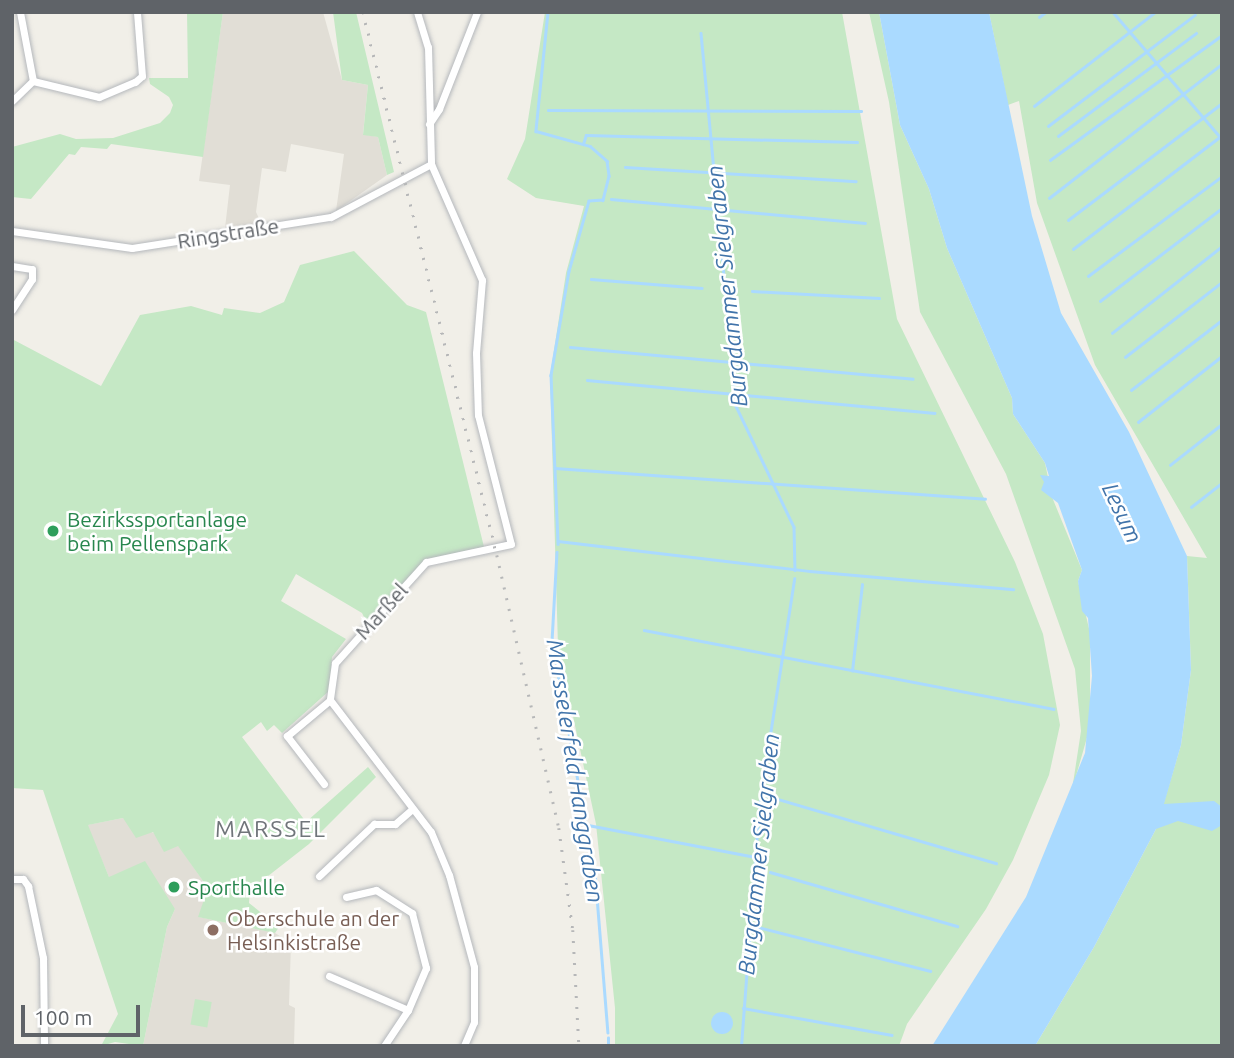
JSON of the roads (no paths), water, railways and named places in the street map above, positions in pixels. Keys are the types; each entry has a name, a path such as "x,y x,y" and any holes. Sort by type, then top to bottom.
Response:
{"street":[{"path":"20,12 33,81"},
{"path":"33,81 99,97 135,82 142,76 137,12"},
{"path":"417,12 428,47 431,164"},
{"path":"429,124 439,109 477,12"},
{"path":"12,101 33,81"},
{"name":"Marßel","path":"330,700 335,663 426,562 511,544 478,415 475,353 482,280 431,164"},
{"name":"Ringstraße","path":"12,231 132,248 320,219 345,212 386,185 431,164"},
{"path":"12,265 32,269 32,279 12,310"},
{"path":"324,784 287,736 330,700 431,832 469,935 474,1010 471,1033 464,1046"},
{"path":"319,876 374,824 395,824 412,809"},
{"path":"12,879 23,879 28,886 43,958 44,1046"},
{"path":"346,897 376,890 412,913 426,968 408,1010 384,1046"},
{"path":"329,976 408,1010"}],"water":[{"name":"Lesum","path":"879,12 989,12 1032,216 1061,313 1129,432 1187,556 1191,670 1181,745 1164,804 1214,801 1222,807 1222,825 1212,831 1178,821 1156,829 1094,947 1035,1046 932,1046 1026,897 1085,753 1092,676 1088,618 1082,611 1078,581 1082,570 1058,503 1041,490 1044,482 1040,475 1049,476 1045,463 1013,414 1012,398 947,248 929,189 900,125"},
{"path":"722,1012 732,1019 733,1023 726,1033 722,1034 712,1027 711,1023 718,1013"}],"waterway":[{"name":"Marsselerfeld Hanggraben","path":"548,12 536,131 590,146 607,161 609,176 603,200 589,201 569,271 551,375 558,544"},
{"path":"1039,17 1046,12"},
{"path":"1113,12 1222,139"},
{"path":"1034,106 1155,12"},
{"path":"1048,126 1195,15"},
{"name":"Burgdammer Sielgraben","path":"701,33 736,406 794,527 795,570"},
{"path":"1058,136 1196,33"},
{"path":"1050,160 1222,35"},
{"path":"1049,198 1222,64"},
{"path":"1068,220 1222,103"},
{"name":"Burgdammer Sielgraben","path":"548,110 861,111"},
{"path":"583,144 586,135 857,142"},
{"path":"1073,249 1222,135"},
{"path":"625,167 856,181"},
{"path":"1088,276 1222,176"},
{"path":"611,199 865,223"},
{"path":"1100,301 1222,208"},
{"path":"1112,333 1222,246"},
{"path":"591,279 702,288"},
{"path":"1125,357 1222,282"},
{"path":"752,291 879,298"},
{"path":"1131,390 1222,320"},
{"path":"570,347 913,379"},
{"path":"1138,422 1222,356"},
{"path":"587,380 934,413"},
{"path":"1170,465 1222,424"},
{"name":"Burgdammer Sielgraben","path":"555,468 985,499"},
{"path":"1191,507 1222,483"},
{"path":"558,541 810,571 1013,589"},
{"name":"Marsselerfeld Hanggraben","path":"557,552 552,642 595,872 608,1032"},
{"name":"Burgdammer Sielgraben","path":"741,1046 759,806 794,579"},
{"path":"852,671 862,585"},
{"path":"644,630 1053,709"},
{"path":"761,794 996,863"},
{"path":"588,825 755,857"},
{"path":"770,872 957,926"},
{"path":"750,925 930,971"},
{"path":"743,1008 892,1035"},
{"name":"Marsselerfeld Hanggraben","path":"608,1038 608,1046"}],"railway":[{"path":"363,12 497,555 559,828 573,930 579,1046"}],"place":[{"name":"Bezirkssportanlage beim Pellenspark","path":"53,531"},
{"name":"Sporthalle","path":"174,887"},
{"name":"Oberschule an der Helsinkistraße","path":"213,930"}],"district":[{"name":"MARSSEL","path":"271,829"}]}
